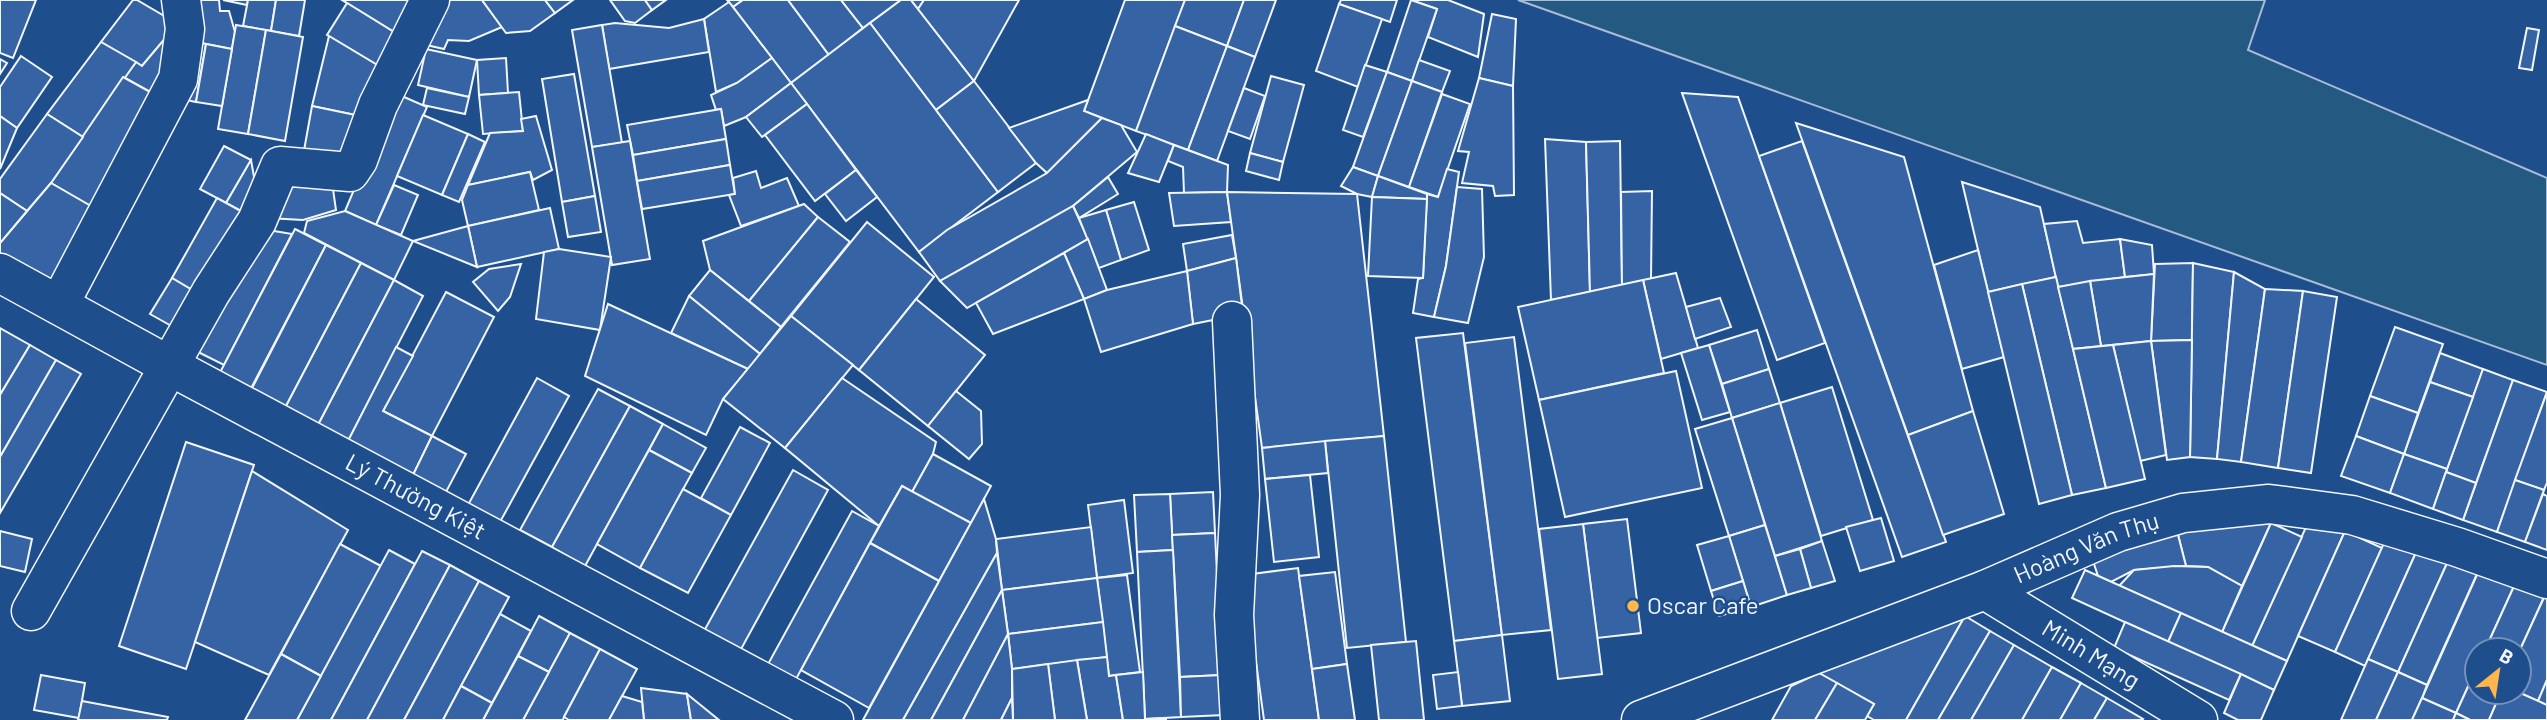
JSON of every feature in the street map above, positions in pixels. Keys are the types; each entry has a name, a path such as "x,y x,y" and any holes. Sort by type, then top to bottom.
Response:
{"street":[{"path":"59,305 178,79 185,29 181,0"},
{"path":"31,611 168,365 257,221 280,166 350,172 358,160 378,105 430,0"},
{"name":"Lý Thường Kiệt","path":"0,273 834,720"},
{"path":"1232,321 1240,495 1234,615 1240,720"},
{"name":"Hoàng Văn Thụ","path":"1641,720 1985,590 2118,532 2183,513 2269,504 2352,515 2458,547 2547,579"},
{"name":"Minh Mạng","path":"1985,590 2199,720"}],"shaded area":[{"path":"1518,0 2265,0 2248,50 2547,178 2547,365"}],"building":[{"path":"0,0 36,0 13,58 0,53"},
{"path":"133,0 171,20 168,35 142,66 101,42"},
{"path":"185,0 219,0 220,11 229,11 235,32 232,49 196,42"},
{"path":"223,0 248,0 247,5"},
{"path":"248,0 276,0 271,31 243,26"},
{"path":"276,0 305,0 299,36 271,31"},
{"path":"342,0 417,0 402,37"},
{"path":"434,0 482,0 502,27 469,41 448,40 444,49 413,42"},
{"path":"482,0 545,0 555,13 530,31 506,33"},
{"path":"545,0 573,0 555,13"},
{"path":"610,0 645,0 652,10 635,23 625,21"},
{"path":"645,0 666,0 652,10"},
{"path":"727,0 743,0 733,7"},
{"path":"743,0 788,0 829,55 791,83 733,7"},
{"path":"788,0 841,0 863,28 829,55"},
{"path":"841,0 901,0 863,28"},
{"path":"901,0 911,0 974,81 936,110 870,23"},
{"path":"911,0 924,0 918,9"},
{"path":"924,0 1019,0 974,81 918,9"},
{"path":"1125,0 1185,0 1136,131 1084,111"},
{"path":"1185,0 1244,0 1227,46 1175,26"},
{"path":"1244,0 1276,0 1255,57 1227,46"},
{"path":"1341,0 1397,0 1390,22 1339,4"},
{"path":"1411,0 1448,0 1484,14 1478,57 1428,37 1437,9"},
{"path":"1411,0 1437,9 1412,81 1387,72"},
{"path":"729,2 772,58 737,83 716,92 704,19"},
{"path":"347,3 402,37 389,72 327,35"},
{"path":"1339,4 1382,19 1358,87 1316,71"},
{"path":"1492,14 1516,19 1513,86 1479,78"},
{"path":"704,19 709,52 609,69 602,25 615,23 669,28"},
{"path":"870,23 998,192 919,252 791,83"},
{"path":"236,25 266,30 248,134 218,129"},
{"path":"602,25 622,143 592,147 572,30"},
{"path":"1175,26 1227,46 1188,150 1136,131"},
{"path":"2527,28 2539,30 2532,70 2519,68"},
{"path":"266,30 303,37 285,141 248,134"},
{"path":"168,35 164,95 152,93 123,77 136,62 142,66"},
{"path":"329,36 389,72 365,117 312,106"},
{"path":"101,42 136,62 83,137 47,114"},
{"path":"196,42 206,44 196,102 177,98"},
{"path":"206,44 232,49 222,106 196,102"},
{"path":"1227,46 1255,57 1217,161 1188,150"},
{"path":"426,49 477,60 469,97 418,85"},
{"path":"21,56 52,77 17,128 0,116 0,87"},
{"path":"506,58 508,93 479,95 477,60"},
{"path":"772,58 791,83 746,117 724,126 721,109 716,110 711,95 737,83"},
{"path":"0,59 7,63 0,74"},
{"path":"1419,60 1450,71 1442,92 1412,81"},
{"path":"1365,65 1387,72 1363,137 1343,130"},
{"path":"1387,72 1412,81 1378,176 1353,167"},
{"path":"574,74 595,196 562,202 542,79"},
{"path":"1271,76 1304,85 1283,162 1250,153"},
{"path":"123,77 152,93 98,211 51,183"},
{"path":"1479,78 1513,86 1514,195 1495,196 1493,186 1462,183 1469,152 1458,151"},
{"path":"974,81 1036,163 998,192 936,110"},
{"path":"1412,81 1442,92 1409,187 1378,176"},
{"path":"791,83 807,104 762,137 746,117"},
{"path":"427,88 469,97 465,114 423,105"},
{"path":"1244,88 1265,96 1250,139 1228,131"},
{"path":"519,92 523,131 483,134 479,95"},
{"path":"395,93 427,107 376,225 345,211"},
{"path":"1682,93 1738,97 1825,343 1777,360"},
{"path":"1442,94 1470,104 1438,197 1409,187"},
{"path":"1088,100 1084,111 1102,118 1047,173 1009,128"},
{"path":"807,104 856,170 815,201 765,135"},
{"path":"312,106 365,117 350,166 303,156"},
{"path":"721,109 726,139 633,155 627,125"},
{"path":"47,114 83,137 51,183 27,211 0,193 0,179"},
{"path":"423,115 468,134 442,195 397,176"},
{"path":"0,116 17,128 0,169"},
{"path":"536,116 552,170 533,180 530,172 468,185 490,133 523,131 521,119"},
{"path":"1102,118 1121,125 1137,152 1073,206 940,281 919,252 947,230 1047,173"},
{"path":"1796,123 1904,157 1973,411 1908,435"},
{"path":"468,134 485,142 459,202 442,195"},
{"path":"1146,134 1174,145 1159,182 1128,173"},
{"path":"726,139 730,165 637,181 633,155"},
{"path":"1545,139 1586,142 1590,292 1551,300"},
{"path":"630,141 650,259 612,265 592,147"},
{"path":"1620,141 1622,285 1590,292 1586,142"},
{"path":"1802,141 1946,542 1902,557 1759,156"},
{"path":"1174,145 1228,165 1227,192 1184,193 1183,167 1168,161"},
{"path":"224,146 251,160 226,203 200,189"},
{"path":"1250,153 1283,162 1279,180 1246,171"},
{"path":"251,160 256,188 250,216 226,203"},
{"path":"730,165 735,194 642,209 637,181"},
{"path":"1353,167 1378,176 1372,197 1357,194 1341,186"},
{"path":"1447,169 1459,172 1446,266 1434,317 1413,313 1418,279 1423,278 1427,194 1438,197"},
{"path":"856,170 877,197 846,221 825,194"},
{"path":"756,171 761,188 787,178 799,206 741,226 729,195 735,194 733,178"},
{"path":"530,172 539,210 468,226 462,200 468,185"},
{"path":"287,175 332,182 336,210 303,220 268,218"},
{"path":"1378,176 1427,194 1427,199 1372,197"},
{"path":"1108,177 1118,194 1079,218 1073,206"},
{"path":"1962,182 2040,207 2056,277 1988,292"},
{"path":"51,183 103,213 59,297 0,266 0,243"},
{"path":"394,185 418,195 401,235 376,225"},
{"path":"1457,187 1482,189 1484,257 1468,323 1434,317 1446,266"},
{"path":"1652,191 1651,279 1622,285 1621,192"},
{"path":"1227,192 1231,222 1174,226 1169,193"},
{"path":"1227,192 1357,194 1384,436 1262,448"},
{"path":"0,193 27,211 0,243"},
{"path":"595,196 601,232 568,237 562,202"},
{"path":"1372,197 1427,199 1423,278 1368,276"},
{"path":"217,198 250,216 204,297 172,278"},
{"path":"1134,202 1149,250 1121,260 1106,210"},
{"path":"804,204 818,217 749,301 710,270 703,241"},
{"path":"1073,206 1088,239 967,308 940,281"},
{"path":"550,208 559,249 477,267 468,226"},
{"path":"1106,210 1121,260 1099,268 1079,218"},
{"path":"345,211 413,241 394,280 304,233 307,221"},
{"path":"818,217 850,242 781,327 749,301"},
{"path":"2077,221 2083,243 2120,239 2125,277 2058,287 2044,224"},
{"path":"867,222 934,277 859,370 791,316"},
{"path":"468,226 477,267 413,241"},
{"path":"256,228 292,234 224,365 186,346"},
{"path":"295,229 326,245 246,398 215,382"},
{"path":"1232,235 1236,258 1187,271 1183,244"},
{"path":"1088,239 1107,290 1084,299 1064,253"},
{"path":"2120,239 2152,245 2154,274 2125,277"},
{"path":"326,245 361,263 285,408 251,390"},
{"path":"559,249 611,257 600,330 536,319 544,252"},
{"path":"1978,250 2004,357 1962,369 1934,265"},
{"path":"1064,253 1084,299 993,334 976,303"},
{"path":"1236,258 1243,314 1193,324 1187,271"},
{"path":"361,263 394,280 318,425 285,408"},
{"path":"2193,263 2192,340 2151,341 2155,264"},
{"path":"2193,263 2234,272 2217,459 2190,457"},
{"path":"521,264 510,297 498,311 473,282 489,269"},
{"path":"710,270 781,327 760,354 689,296"},
{"path":"1187,271 1193,324 1101,352 1084,299 1107,290"},
{"path":"2234,272 2265,289 2241,462 2217,459"},
{"path":"1676,273 1698,348 1661,359 1643,280"},
{"path":"2154,274 2151,341 2101,346 2090,281"},
{"path":"2056,277 2106,488 2072,495 2022,284"},
{"path":"172,278 204,297 184,333 150,314"},
{"path":"394,280 423,296 348,441 318,425"},
{"path":"1643,280 1664,373 1539,400 1518,307"},
{"path":"2090,281 2101,346 2073,349 2058,287"},
{"path":"2022,284 2072,495 2039,504 1988,292"},
{"path":"2265,289 2303,291 2278,468 2241,462"},
{"path":"2303,291 2337,297 2311,473 2278,468"},
{"path":"446,292 494,317 432,436 383,411"},
{"path":"689,296 760,354 748,369 671,333"},
{"path":"1720,298 1731,327 1695,339 1686,307"},
{"path":"916,299 985,355 928,426 859,370"},
{"path":"608,304 748,369 723,399 706,435 585,376"},
{"path":"791,316 853,365 785,448 723,399"},
{"path":"2395,327 2443,344 2418,413 2370,396"},
{"path":"0,328 30,345 0,395"},
{"path":"1757,330 1769,369 1722,384 1709,345"},
{"path":"1463,333 1502,635 1454,641 1416,338"},
{"path":"1514,337 1551,630 1502,635 1465,343"},
{"path":"2192,340 2190,457 2167,460 2151,341"},
{"path":"2151,341 2166,455 2140,461 2113,345"},
{"path":"30,345 56,360 0,457 0,395"},
{"path":"1709,345 1730,412 1702,420 1681,353"},
{"path":"2113,345 2145,479 2106,488 2073,349"},
{"path":"396,347 413,356 383,411 432,436 413,475 348,441"},
{"path":"2440,353 2483,369 2473,397 2430,382"},
{"path":"56,360 81,374 0,513 0,457"},
{"path":"1769,369 1780,403 1732,418 1722,384"},
{"path":"2483,369 2513,380 2476,483 2446,472"},
{"path":"1676,371 1702,488 1565,517 1539,400"},
{"path":"537,378 569,396 500,522 468,505"},
{"path":"842,378 936,442 933,454 912,492 902,486 879,526 785,448"},
{"path":"2513,380 2547,392 2497,532 2463,520"},
{"path":"2430,382 2473,397 2447,469 2404,454"},
{"path":"1832,387 1873,520 1821,536 1780,403"},
{"path":"598,389 630,406 552,547 520,530"},
{"path":"956,391 981,411 982,444 969,459 928,426"},
{"path":"2547,392 2547,483 2544,490 2515,480"},
{"path":"2370,396 2418,413 2404,454 2356,436"},
{"path":"1780,403 1822,541 1775,556 1732,418"},
{"path":"630,406 663,424 585,566 552,547"},
{"path":"1973,411 2004,514 1943,535 1908,435"},
{"path":"1732,418 1765,525 1729,536 1695,429"},
{"path":"663,424 706,448 692,473 649,450"},
{"path":"740,427 770,443 731,515 701,498"},
{"path":"432,436 466,454 446,492 413,475"},
{"path":"1384,436 1406,642 1347,648 1325,441"},
{"path":"2356,436 2404,454 2390,493 2341,476"},
{"path":"1325,441 1328,473 1265,479 1262,448"},
{"path":"186,442 254,465 186,669 119,646"},
{"path":"649,450 692,473 640,568 597,544"},
{"path":"933,454 991,486 971,523 912,492"},
{"path":"2404,454 2447,469 2433,509 2390,493"},
{"path":"793,470 828,490 740,651 704,631"},
{"path":"252,471 348,530 269,675 195,642"},
{"path":"2446,472 2476,483 2463,520 2433,509"},
{"path":"1310,475 1319,557 1274,562 1265,479"},
{"path":"2515,480 2544,490 2525,542 2497,532"},
{"path":"902,486 971,523 939,581 870,543"},
{"path":"683,489 731,515 688,593 640,568"},
{"path":"1213,492 1215,533 1172,535 1170,494"},
{"path":"1170,494 1173,550 1137,552 1134,495"},
{"path":"2543,494 2547,496 2547,550 2525,542"},
{"path":"984,499 996,539 997,553 903,720 863,720"},
{"path":"1124,500 1133,573 1097,578 1088,505"},
{"path":"852,511 879,526 795,681 767,666"},
{"path":"2311,516 2345,531 2287,661 2252,646"},
{"path":"1881,518 1894,561 1860,571 1846,527"},
{"path":"1627,519 1641,633 1597,638 1583,524"},
{"path":"2271,523 2242,586 2208,567 2186,566 2176,527"},
{"path":"2271,523 2302,537 2252,646 2222,632"},
{"path":"1583,524 1602,674 1558,679 1539,529"},
{"path":"1765,525 1787,595 1751,607 1729,536"},
{"path":"1091,527 1097,578 1002,590 996,539"},
{"path":"2176,527 2186,566 2134,570 2111,582 2098,576 2091,555"},
{"path":"0,531 32,539 25,572 0,566"},
{"path":"2345,531 2382,548 2335,652 2298,636"},
{"path":"1215,533 1222,675 1180,677 1172,535"},
{"path":"2388,534 2418,548 2365,666 2335,652"},
{"path":"1729,536 1743,581 1711,591 1697,545"},
{"path":"1822,541 1835,581 1811,588 1800,549"},
{"path":"870,543 939,581 869,708 801,670"},
{"path":"340,544 381,566 321,676 281,654"},
{"path":"2418,548 2448,561 2398,672 2368,659"},
{"path":"1800,549 1811,588 1787,595 1775,556"},
{"path":"389,550 415,564 331,720 297,720"},
{"path":"1173,550 1181,717 1145,719 1137,552"},
{"path":"422,551 450,565 367,720 331,720"},
{"path":"997,553 1002,590 931,720 903,720"},
{"path":"2448,561 2477,574 2427,685 2398,672"},
{"path":"450,565 479,581 404,720 367,720"},
{"path":"2174,566 2208,567 2242,586 2222,632 2119,586 2134,570"},
{"path":"1298,568 1319,720 1264,720 1244,575"},
{"path":"2480,568 2515,584 2491,636 2463,636 2463,698 2456,713 2422,698"},
{"path":"2085,570 2181,613 2168,642 2072,598"},
{"path":"1335,572 1347,664 1312,669 1299,576"},
{"path":"1127,575 1140,672 1109,676 1097,578"},
{"path":"1097,578 1103,622 1008,634 1002,590"},
{"path":"479,581 509,597 443,720 404,720"},
{"path":"1743,581 1751,607 1719,616 1711,591"},
{"path":"2515,584 2544,597 2526,636 2491,636"},
{"path":"1002,590 1008,634 963,720 931,720"},
{"path":"2547,591 2547,680 2538,701 2533,699 2533,636 2526,636"},
{"path":"2181,613 2287,661 2274,690 2168,642"},
{"path":"500,614 531,631 492,703 461,686"},
{"path":"539,616 570,633 549,672 518,656"},
{"path":"1965,616 1906,720 1874,720 1867,716 1874,704 1819,673"},
{"path":"1965,616 1990,631 1938,720 1906,720"},
{"path":"1103,622 1107,657 1012,669 1008,634"},
{"path":"2125,622 2241,674 2229,700 2114,648"},
{"path":"1990,631 2014,645 1971,720 1938,720"},
{"path":"570,633 600,649 563,720 523,720"},
{"path":"1008,634 1012,698 1001,720 963,720"},
{"path":"1502,635 1510,701 1462,706 1454,641"},
{"path":"1416,641 1424,720 1379,720 1371,645"},
{"path":"2014,645 2052,667 2022,720 1971,720"},
{"path":"600,649 637,669 609,720 569,720 564,717"},
{"path":"281,654 321,676 297,720 245,720"},
{"path":"518,656 549,672 523,720 483,720"},
{"path":"1107,657 1109,676 1116,675 1123,720 1087,720 1077,660"},
{"path":"2368,659 2398,672 2376,720 2341,720"},
{"path":"1077,660 1087,720 1055,720 1048,664"},
{"path":"1048,664 1055,720 1013,720 1012,669"},
{"path":"1347,664 1355,720 1319,720 1312,669"},
{"path":"2052,667 2081,683 2060,720 2022,720"},
{"path":"1143,672 1145,719 1166,720 1123,720 1116,675"},
{"path":"1458,672 1462,706 1437,709 1433,675"},
{"path":"2398,672 2427,685 2412,720 2376,720"},
{"path":"1819,673 1837,683 1815,720 1772,720 1791,686"},
{"path":"2241,674 2274,690 2261,720 2238,720 2224,713"},
{"path":"41,675 85,683 79,718 34,710"},
{"path":"1222,675 1224,715 1181,717 1180,677"},
{"path":"2547,680 2547,705 2538,701"},
{"path":"1837,683 1874,704 1865,720 1815,720"},
{"path":"2081,683 2107,698 2094,720 2060,720"},
{"path":"461,686 492,703 483,720 443,720"},
{"path":"641,688 687,694 691,720 644,720"},
{"path":"687,694 719,720 691,720"},
{"path":"622,696 642,702 644,720 609,720"},
{"path":"1012,698 1013,720 1001,720"},
{"path":"2107,698 2143,719 2094,720"},
{"path":"2422,698 2456,713 2453,720 2412,720"},
{"path":"2463,698 2463,706 2495,706 2489,720 2470,720 2456,713"},
{"path":"2533,699 2547,705 2547,720 2489,720 2495,706 2533,706"},
{"path":"82,701 168,717 167,720 78,720"},
{"path":"2456,713 2470,720 2453,720"}],"place":[{"name":"Oscar Cafe","path":"1633,606"}]}
